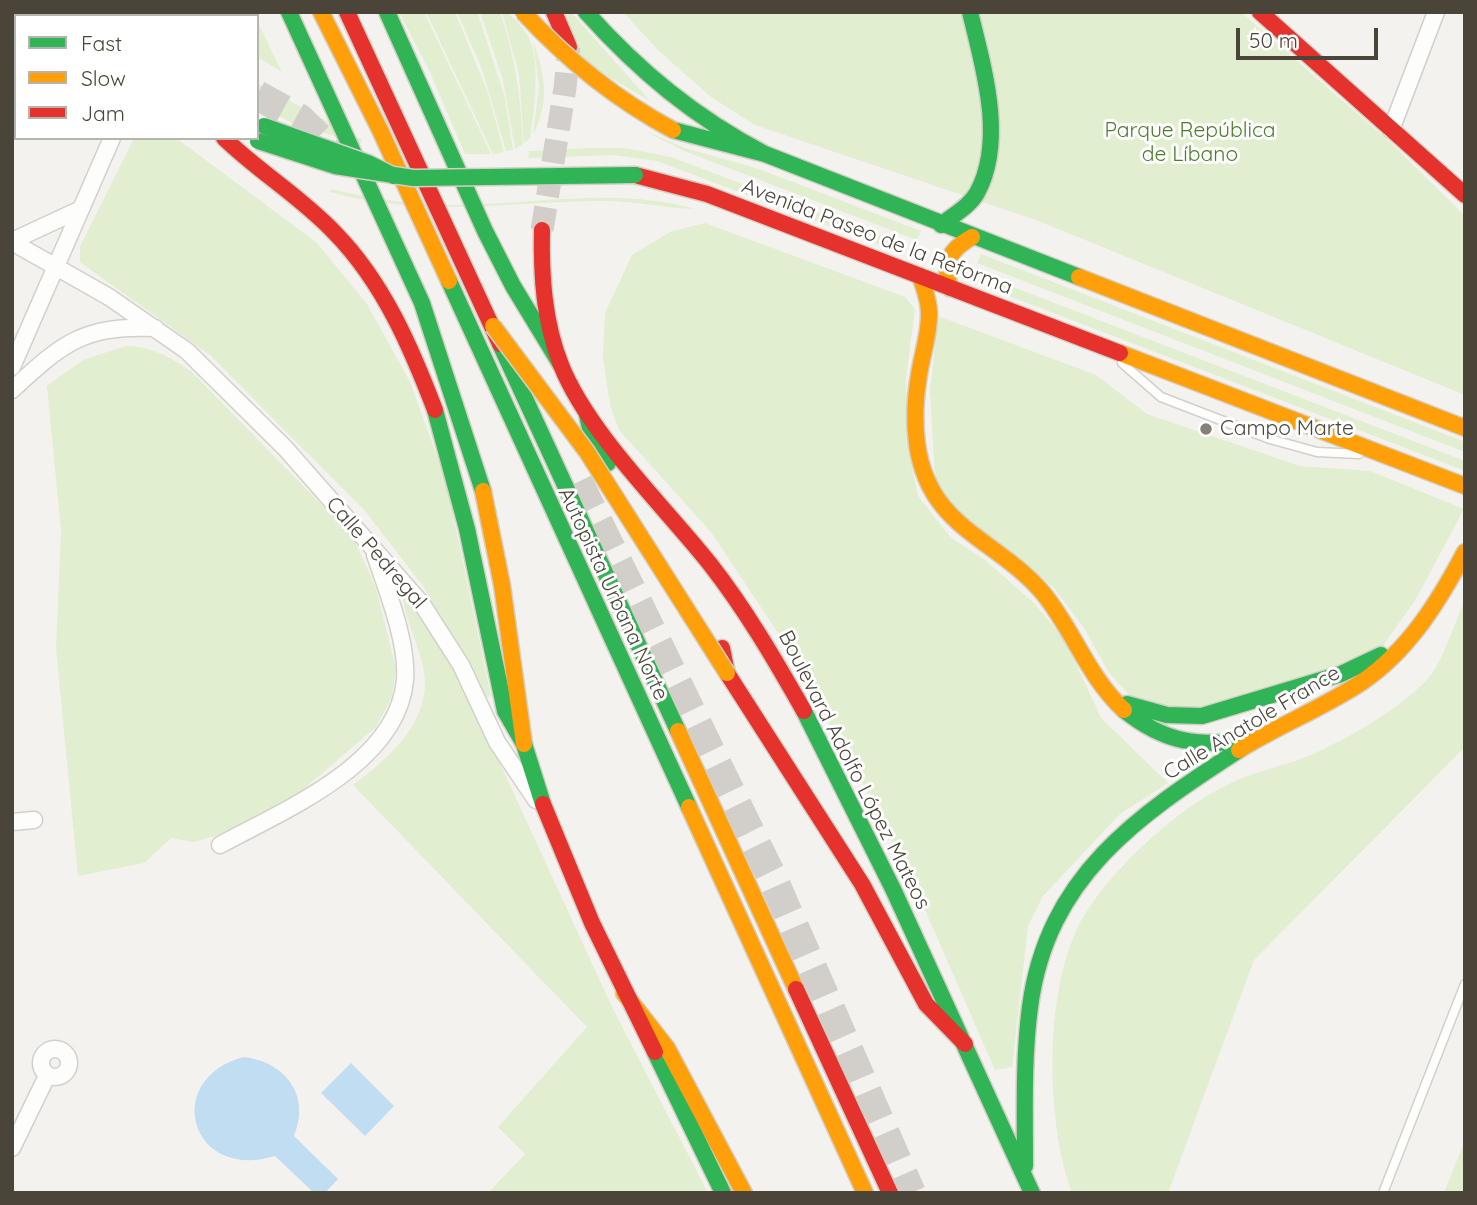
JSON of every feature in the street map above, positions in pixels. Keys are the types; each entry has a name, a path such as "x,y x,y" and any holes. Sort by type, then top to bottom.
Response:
{"main road":[{"path":"274,12 395,282 436,354"},
{"path":"289,12 422,303 436,354 470,444 485,498 510,638 524,744 547,817 624,993 723,1193"},
{"name":"Autopista Urbana Norte","path":"321,12 380,130 865,1193"},
{"name":"Autopista Urbana Norte","path":"347,12 890,1193"},
{"path":"387,12 485,230 513,286 561,365"},
{"path":"523,12 586,76 626,105 673,130 765,154"},
{"path":"554,12 569,47"},
{"name":"Avenida Paseo de la Reforma","path":"586,12 623,54 673,100 708,124 765,154 1465,428"},
{"path":"941,225 970,202 983,179 987,163 986,94 970,12"},
{"path":"1260,12 1465,195"},
{"path":"259,124 368,163 394,176"},
{"path":"226,140 333,229 374,281 408,343 452,457 505,711 524,744"},
{"name":"Avenida Paseo de la Reforma","path":"255,140 329,167 356,173 466,180 605,172 659,180 707,194 1465,486"},
{"path":"542,230 541,280 561,365"},
{"path":"950,288 944,271 947,256 957,245 972,237"},
{"path":"920,276 930,316 916,408 926,479 951,519 1016,568 1047,598 1106,693 1140,722 1171,737 1211,746 1256,740"},
{"path":"493,326 561,412 650,544 727,673 820,816 901,954 926,1004 965,1044"},
{"name":"Boulevard Adolfo López Mateos","path":"561,365 587,415 711,566 758,631 814,732 965,1044 1025,1172 1031,1193"},
{"path":"587,415 590,433 718,639 726,657 727,673"},
{"path":"650,544 684,581"},
{"name":"Calle Anatole France","path":"1025,1172 1030,1013 1040,956 1057,912 1078,879 1134,822 1256,740 1364,681 1406,642 1441,597 1465,552"},
{"path":"1106,693 1148,712 1202,716 1341,674 1406,642"},
{"path":"624,993 667,1048 744,1193"}],"street":[{"path":"1391,130 1436,12"},
{"path":"12,367 58,267 111,140"},
{"path":"12,242 81,209"},
{"name":"Calle Pedregal","path":"12,242 110,297 187,351 221,381 422,604 461,665 497,741 547,817"},
{"path":"12,390 60,349 93,331 124,327 155,328"},
{"path":"220,845 311,796 361,762 390,724 401,701 405,679 392,608 372,546"},
{"path":"12,822 34,820"},
{"path":"12,1148 47,1076"}],"lane":[{"path":"1106,348 1161,397 1270,439 1317,452 1387,455"},
{"path":"1383,1193 1465,984"}],"green space":[{"path":"399,12 424,12 491,154 465,154 429,70"},
{"path":"426,12 455,12 488,93 504,152 493,154"},
{"path":"457,12 477,12 505,98 513,150 506,151 482,69"},
{"path":"480,12 500,12 510,44 519,94 523,144 515,149 503,80"},
{"path":"502,12 508,12 525,31 533,48 536,87 530,138 524,143 519,74"},
{"path":"565,12 571,12 650,101 580,60"},
{"name":"Parque República de Líbano","path":"623,12 1241,12 1391,143 1465,216 1465,395 1036,220 755,125 711,97 659,51"},
{"path":"259,25 282,72 259,58"},
{"path":"533,41 543,76 544,100 533,134 539,86"},
{"path":"259,84 362,140 360,144 292,123 259,106"},
{"path":"641,129 685,148 756,168 921,231 917,240 684,151"},
{"path":"133,140 179,140 317,243 367,304 410,382 446,481 491,696 485,698 423,586 365,511 211,356 80,262 80,247"},
{"path":"624,148 671,157 901,244 898,252 657,161 614,155 528,158 529,151"},
{"path":"331,189 379,199 427,204 607,198 666,202 695,209 611,201 433,207 366,200 330,192"},
{"path":"705,223 905,297 915,309 906,378 908,448 918,496 950,537 985,560 1033,602 1065,640 1101,718 1168,783 1120,814 1043,896 1028,926 1012,1067 995,1070 926,912 874,805 784,642 711,532 619,430 610,405 603,357 605,313 632,255 670,232"},
{"path":"981,254 1465,442 1465,452 977,263"},
{"path":"974,272 1465,461 1463,470 970,281"},
{"path":"938,316 1096,375 1147,414 1300,466 1370,471 1464,509 1416,599 1380,650 1307,689 1175,712 1132,698 1108,671 1084,628 1054,588 1011,551 962,520 935,478 930,391"},
{"path":"126,346 145,348 161,354 192,372 353,537 376,588 396,669 392,697 376,727 299,793 240,829 194,842 171,838 144,863 78,876 56,649 61,530 47,386 83,360"},
{"path":"402,589 449,659 473,705 613,1009 708,1193 488,1193 525,1154 498,1127 587,1027 353,785 378,765 402,740 412,727 424,696 425,680 421,657 406,612"},
{"path":"1465,599 1465,747 1254,960 1168,1193 1072,1193 1057,1131 1052,1059 1054,1023 1067,956 1078,927 1090,907 1124,865 1188,808 1241,779 1325,748 1375,721 1406,699 1435,670"},
{"path":"1465,1140 1465,1193 1444,1193"}],"water":[{"path":"244,1057 272,1066 291,1083 299,1107 294,1136 338,1179 325,1193 314,1193 275,1156 246,1160 222,1154 206,1142 196,1124 195,1104 202,1085 218,1068"},
{"path":"351,1063 394,1106 365,1136 321,1093"}],"tunnel":[{"path":"542,230 569,47"},
{"path":"259,96 300,119 337,156"},
{"path":"578,482 772,877 911,1193"}],"traffic: fast":[{"path":"289,12 422,303 483,491"},
{"path":"387,12 485,231 513,286 561,365"},
{"path":"586,12 626,54 669,91 739,140 765,154 1079,277"},
{"path":"941,225 974,198 986,172 990,150 991,127 986,79 970,12"},
{"path":"264,126 368,163 394,176"},
{"path":"673,130 765,154"},
{"path":"258,141 335,166 413,178 635,175"},
{"path":"449,281 689,807"},
{"path":"500,344 678,731"},
{"path":"435,410 467,529 505,711 524,744 543,804"},
{"path":"587,415 591,433 608,463"},
{"path":"1127,704 1167,715 1202,716 1341,674 1381,655"},
{"path":"1124,710 1154,730 1183,740 1214,743 1249,741"},
{"path":"804,711 893,889 1032,1193"},
{"path":"1025,1166 1025,1067 1030,1007 1040,961 1055,921 1077,886 1103,855 1133,826 1239,750"},
{"path":"655,1052 723,1193"}],"traffic: slow":[{"path":"321,12 380,130 449,281"},
{"path":"523,12 557,46 612,92 673,130"},
{"path":"950,288 947,271 950,258 958,247 972,237"},
{"path":"920,276 929,312 915,410 917,444 924,473 949,514 1005,558 1043,593 1101,683 1124,710"},
{"path":"1079,277 1465,428"},
{"path":"493,326 587,452 727,673"},
{"path":"1120,353 1465,486"},
{"path":"483,491 502,585 524,744"},
{"path":"1239,750 1347,691 1379,669 1421,623 1465,552"},
{"path":"678,731 796,989"},
{"path":"689,807 865,1193"},
{"path":"624,993 667,1048 744,1193"}],"traffic: jam":[{"path":"347,12 500,344"},
{"path":"554,12 569,47"},
{"path":"1260,12 1465,195"},
{"path":"226,140 335,233 368,272 394,316 435,410"},
{"path":"635,175 707,194 1120,353"},
{"path":"542,230 547,316 555,349 573,391 608,443 710,564 736,599 804,711"},
{"path":"722,648 727,673 862,884 926,1004 965,1044"},
{"path":"543,804 592,923 655,1052"},
{"path":"796,989 890,1193"}],"place":[{"name":"Campo Marte","path":"1206,429"}]}
